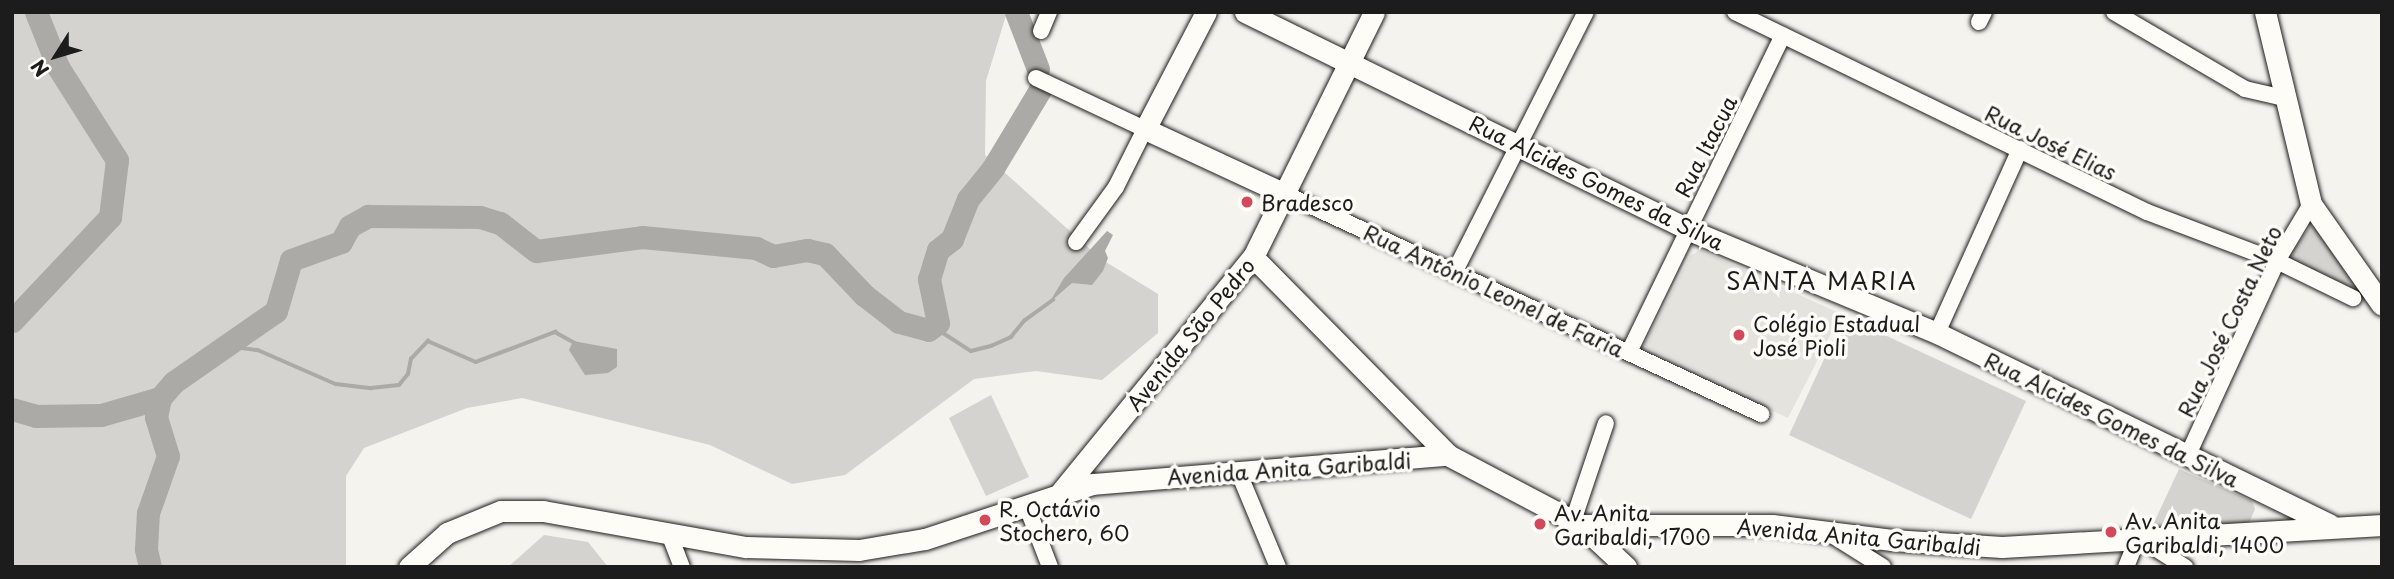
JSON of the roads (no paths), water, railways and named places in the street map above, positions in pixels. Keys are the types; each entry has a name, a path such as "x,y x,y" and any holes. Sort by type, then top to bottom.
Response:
{"street":[{"path":"1041,31 1049,12"},
{"path":"1076,242 1116,187 1206,12"},
{"name":"Rua Alcides Gomes da Silva","path":"1245,12 1521,145 1687,229 1937,333 2332,526"},
{"name":"Avenida São Pedro","path":"1061,492 1253,257 1374,12"},
{"path":"1454,273 1586,12"},
{"name":"Rua José Elias","path":"1735,12 2147,212 2277,261 2353,298"},
{"path":"2114,12 2245,89 2284,98"},
{"path":"2263,14 2311,204 2382,304"},
{"name":"Rua Itacua","path":"1629,352 1783,35"},
{"name":"Rua Antônio Leonel de Faria","path":"1036,78 1761,414"},
{"path":"1937,333 2020,149"},
{"name":"Rua José Costa Neto","path":"2187,457 2277,261 2311,204"},
{"path":"1253,257 1448,455"},
{"path":"1395,460 1424,448 1414,421"},
{"path":"1606,423 1577,523 1626,567"},
{"path":"1091,454 1092,470 1110,482"},
{"name":"Avenida Anita Garibaldi","path":"409,567 447,533 501,511 557,513 670,536 862,559 1027,507 1061,492 1110,482 1242,480 1448,455 1577,523 1633,527 1772,525 1892,540 2002,547 2138,537 2382,525"},
{"path":"1242,480 1278,567"},
{"path":"2251,531 2266,494"},
{"path":"1027,507 1050,567"},
{"path":"1626,567 1619,546 1633,527"},
{"path":"1826,532 1883,567"},
{"path":"670,536 682,567"},
{"path":"2126,567 2138,537 2185,567"},
{"path":"1883,567 1880,550 1892,540"}],"waterway":[{"path":"12,321 110,217 117,160 58,67 36,12"},
{"path":"1016,12 1038,69"},
{"path":"150,567 146,549 148,513 168,456 156,417 160,398 174,382 276,311 291,260 341,242 350,226 368,216 480,217 500,223 536,251 642,237 756,248 773,256 807,250 825,254 864,295 899,322 928,330 938,323 929,279 938,250 952,239 968,199 993,168 1041,88"},
{"path":"934,327 971,351 1011,337 1024,321 1053,300"},
{"path":"228,346 258,350 336,384 371,388 399,385 408,374 411,359 428,341 476,362 555,332 575,343"},
{"path":"12,409 36,416 101,415 160,398"}],"place":[{"name":"Bradesco","path":"1247,202"},
{"name":"Colégio Estadual José Pioli","path":"1739,335"},
{"name":"R. Octávio Stochero, 60","path":"985,520"},
{"name":"Av. Anita Garibaldi, 1700","path":"1540,524"},
{"name":"Av. Anita Garibaldi, 1400","path":"2111,532"}],"district":[{"name":"SANTA MARIA","path":"1822,281"}]}
